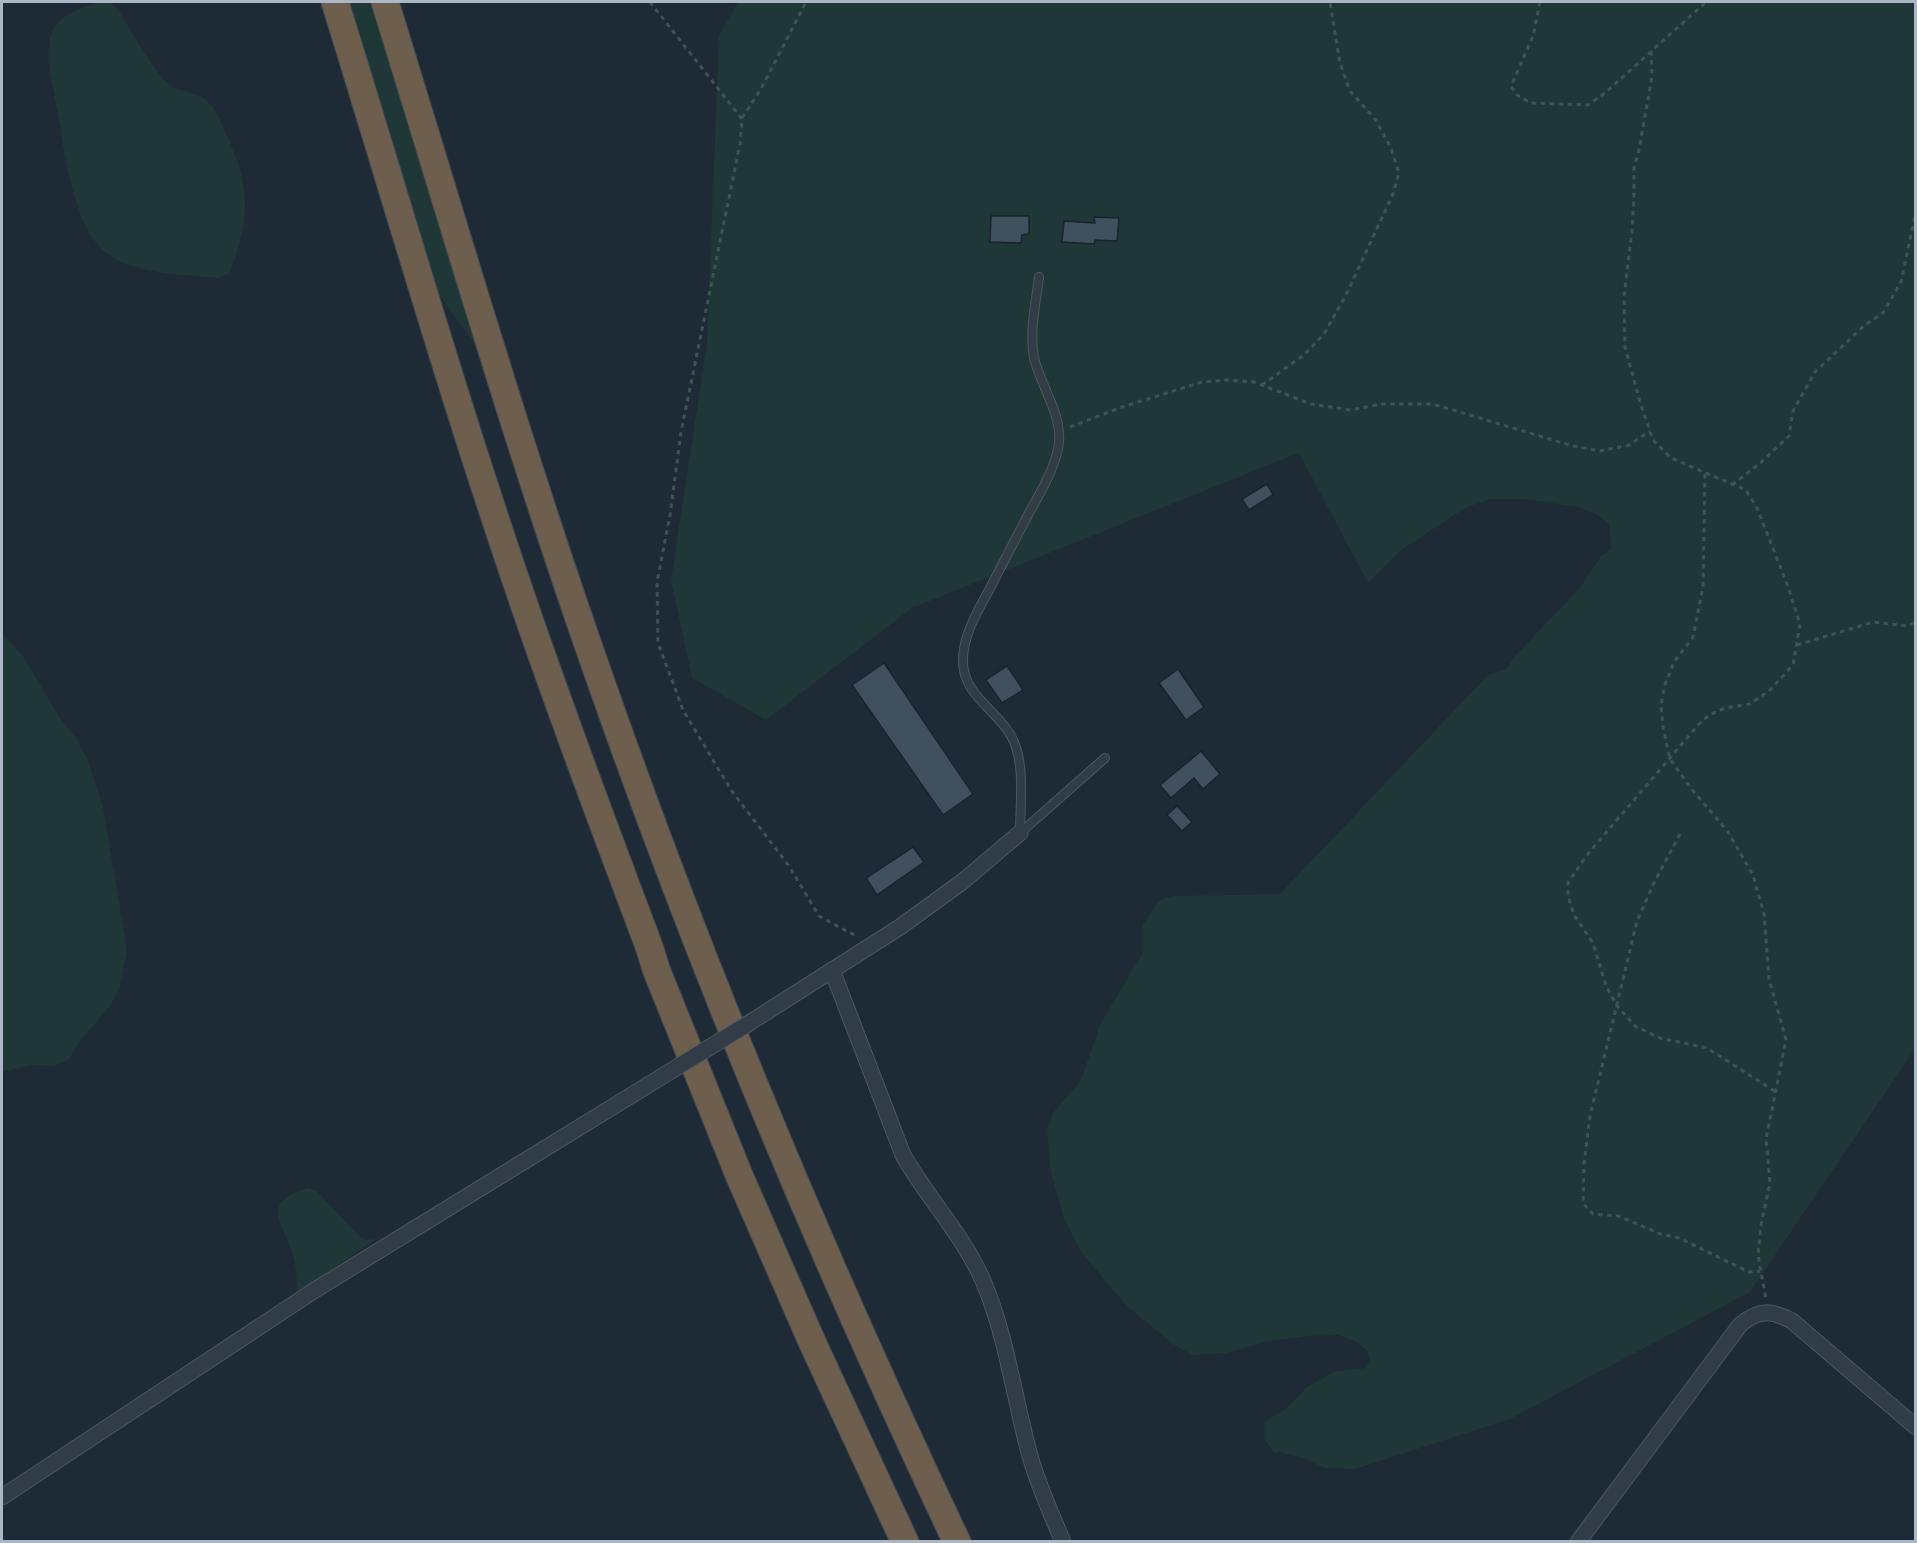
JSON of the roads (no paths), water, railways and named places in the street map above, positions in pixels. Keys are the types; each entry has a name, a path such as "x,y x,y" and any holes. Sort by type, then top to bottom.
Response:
{"highway":[{"path":"335,2 445,361 513,570 656,969 753,1206 813,1344 905,1542"},
{"path":"385,2 528,466 638,785 681,901 766,1115 866,1347 957,1542"}],"street":[{"path":"2,1497 315,1290 746,1025 884,937 962,882 1020,833"},
{"path":"832,970 903,1155 964,1245 986,1289 1001,1332 1030,1457 1063,1542"},
{"path":"1578,1542 1740,1325 1759,1313 1769,1312 1792,1321 1916,1427"}],"lane":[{"path":"1020,833 1020,765 1015,743 1008,730 981,703 970,687 964,673 963,660 965,641 978,610 1052,469 1058,447 1058,432 1049,397 1039,373 1032,341 1039,276"},
{"path":"1020,833 1105,758"}]}
